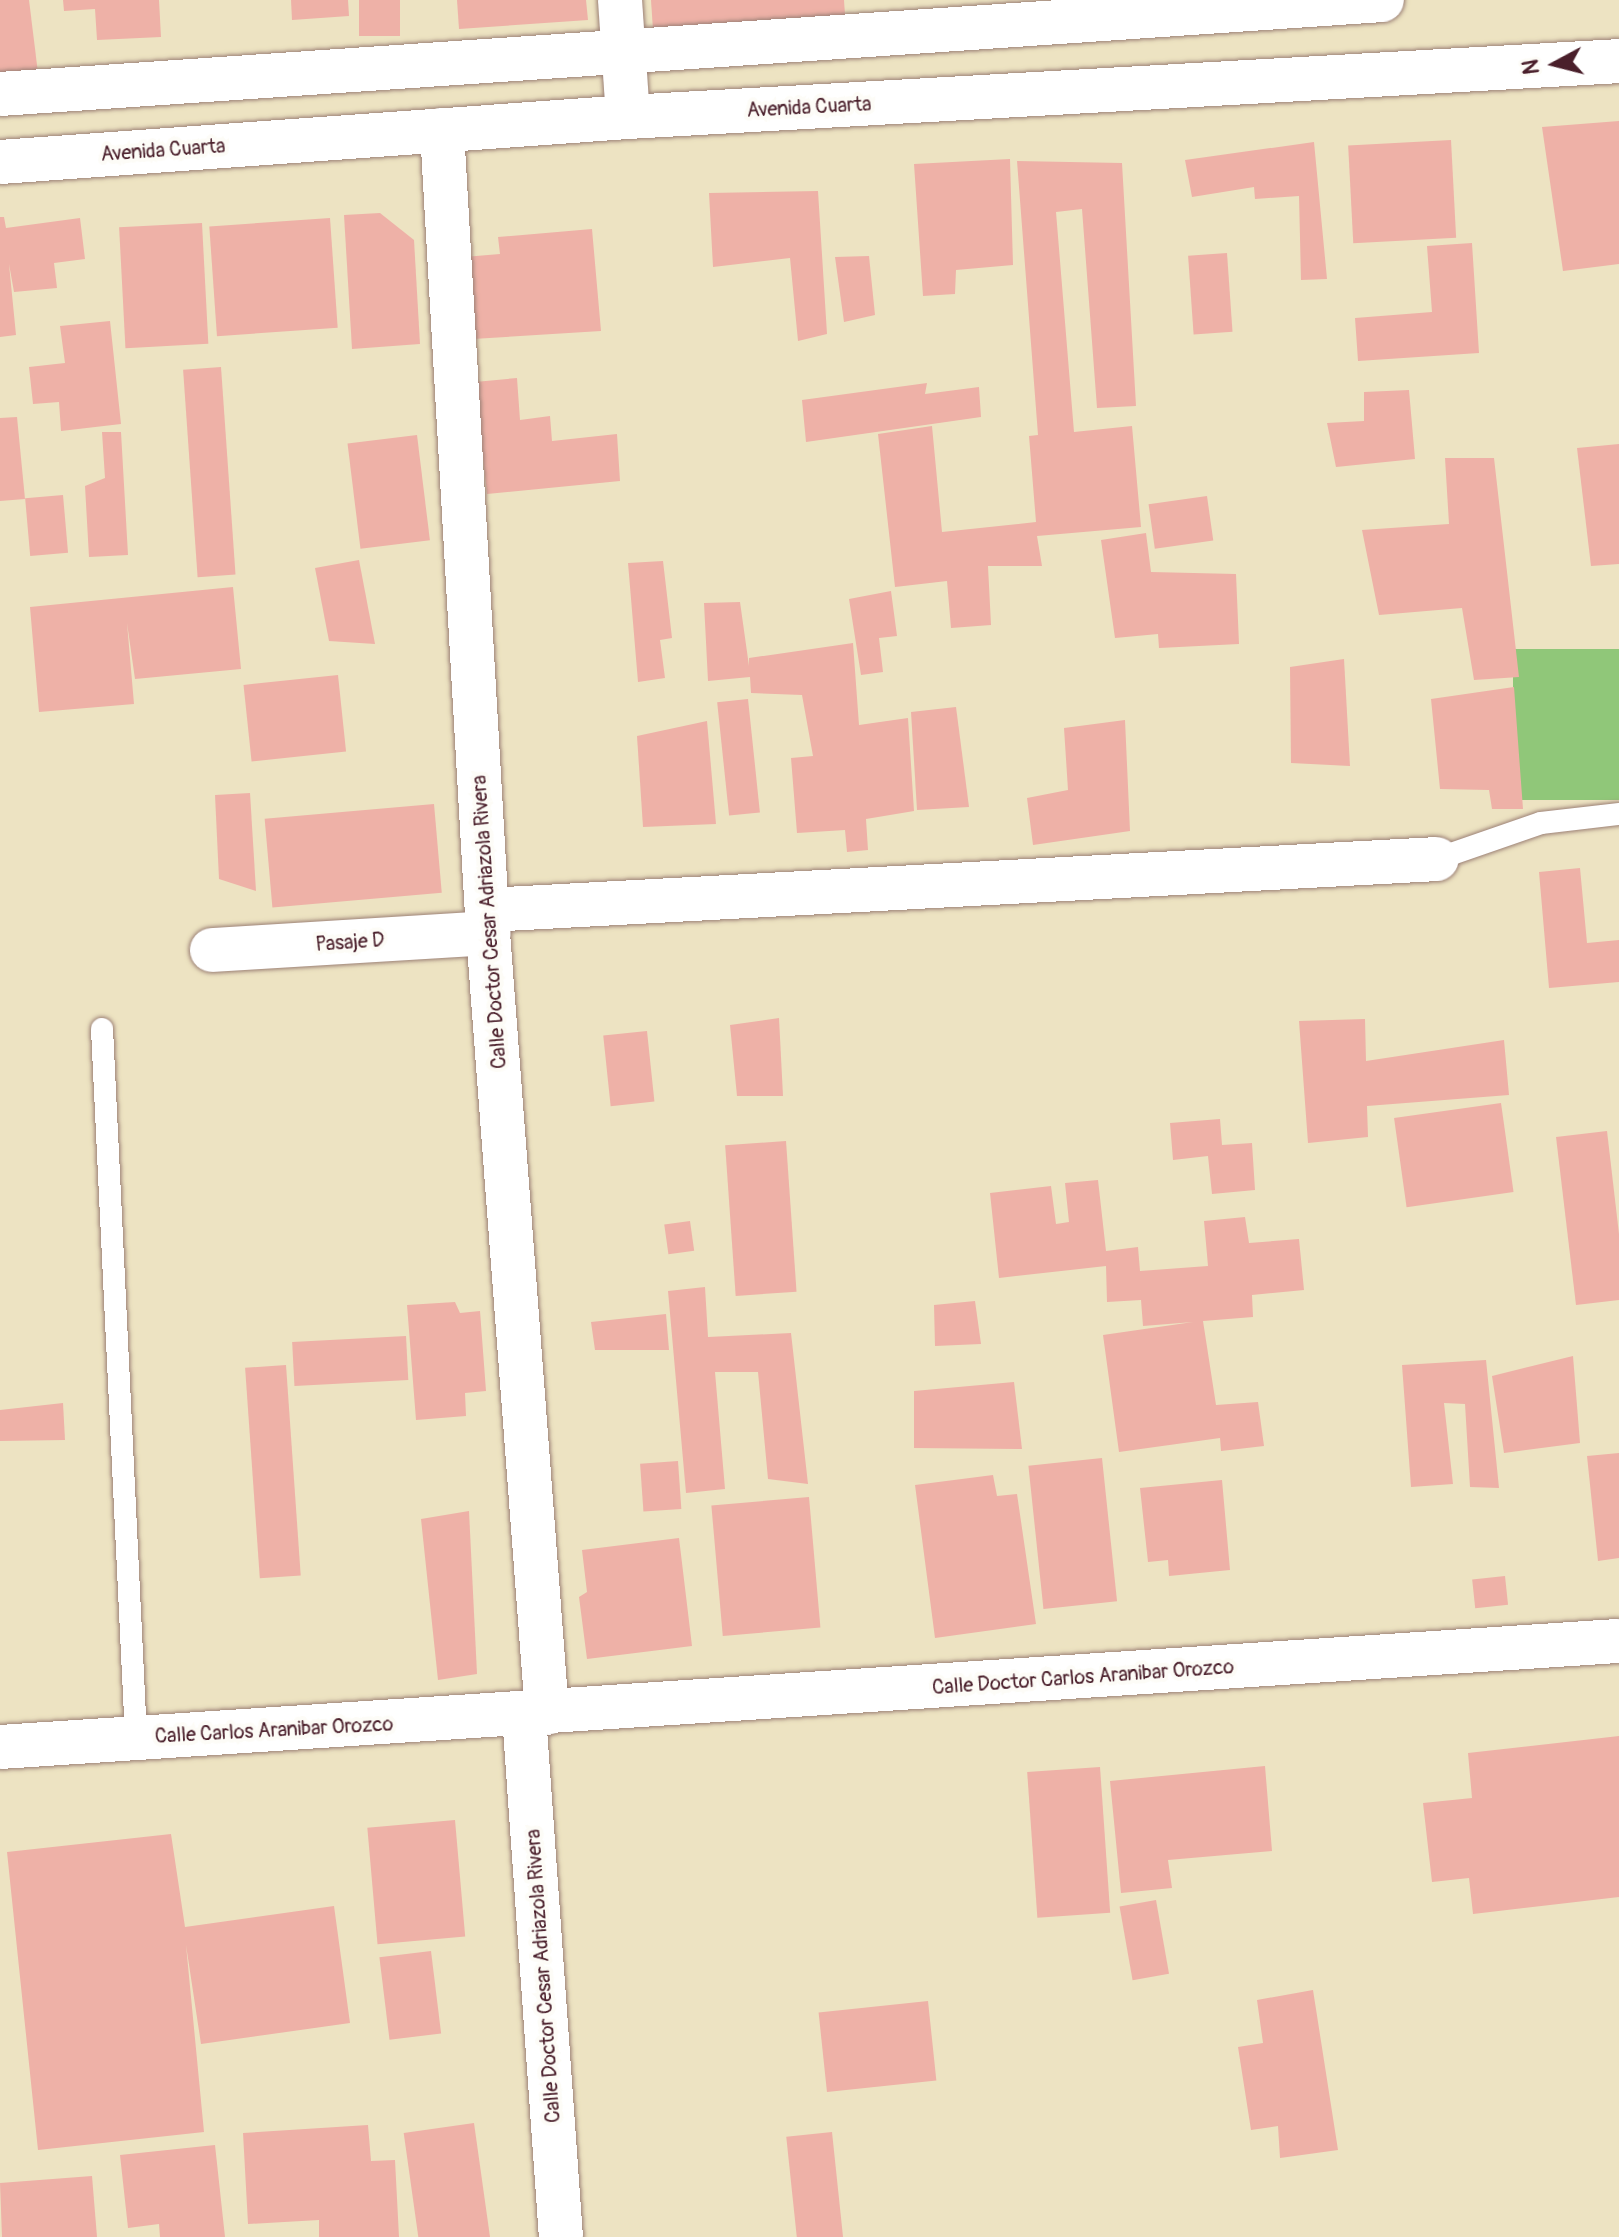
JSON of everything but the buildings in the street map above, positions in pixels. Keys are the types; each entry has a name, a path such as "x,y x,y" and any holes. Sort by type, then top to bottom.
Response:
{"street":[{"path":"620,0 628,117"},
{"path":"0,94 1261,4 1382,0"},
{"name":"Avenida Cuarta","path":"0,162 628,117 1619,61"},
{"name":"Calle Doctor Cesar Adriazola Rivera","path":"442,130 536,1714 561,2237"},
{"name":"Pasaje D","path":"212,950 487,922 1437,859"},
{"name":"Calle Doctor Carlos Aranibar Orozco","path":"536,1714 1619,1641"},
{"name":"Calle Carlos Aranibar Orozco","path":"0,1747 536,1714"}],"lane":[{"path":"1437,859 1541,823 1619,814"},
{"path":"102,1029 136,1738"}],"green space":[{"path":"1513,649 1619,649 1619,800 1513,800"}]}
